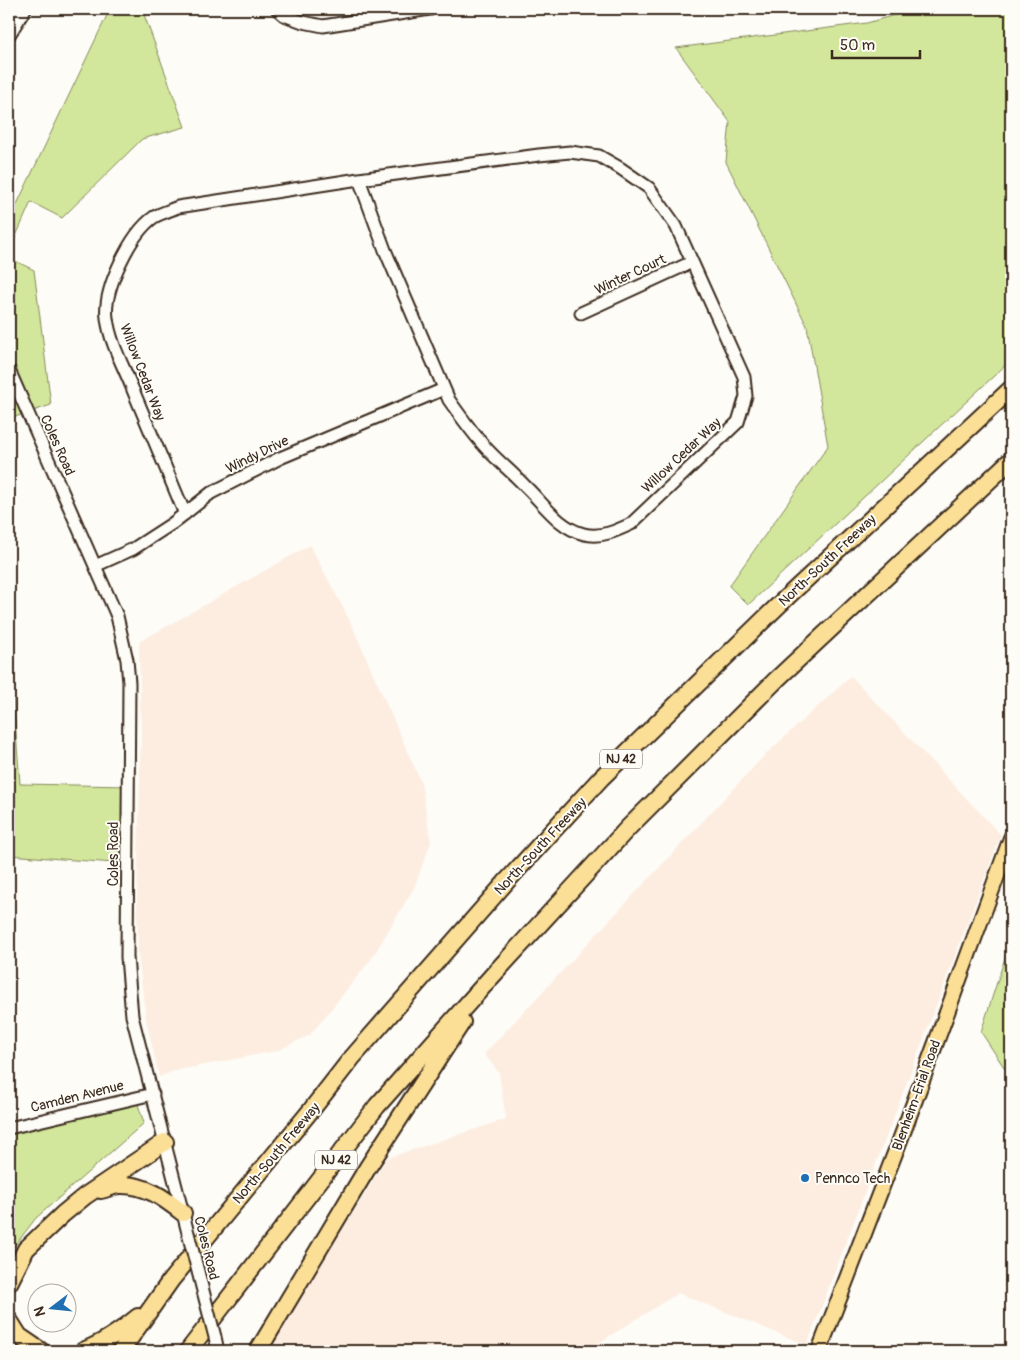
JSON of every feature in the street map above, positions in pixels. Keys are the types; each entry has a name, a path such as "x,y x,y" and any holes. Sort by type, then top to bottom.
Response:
{"highway":[{"name":"North-South Freeway","path":"121,1351 170,1280 312,1109 351,1058 506,882 601,778 781,602 1011,389"},
{"name":"NJ 42","path":"188,1351 377,1106 492,975 628,828 777,679 1011,460"},
{"path":"256,1349 368,1166 492,975"},
{"path":"9,1283 26,1248 85,1196 165,1142"},
{"path":"85,1196 119,1185 140,1187 158,1194 183,1212"},
{"path":"83,1351 98,1345 123,1330 153,1304"},
{"path":"9,1320 19,1336 42,1351"}],"main road":[{"name":"Blenheim-Erial Road","path":"819,1351 905,1127 1011,838"}],"street":[{"path":"9,35 25,9"},
{"path":"277,9 303,22 323,26 430,9"},
{"name":"Willow Cedar Way","path":"185,514 116,349 107,319 107,300 118,266 141,230 154,217 178,207 359,180 539,155 570,152 599,156 649,188 676,226 744,377 746,396 738,422 631,524 614,532 603,534 585,534 570,529 552,514 487,449 449,400 385,250 359,180"},
{"name":"Winter Court","path":"581,313 692,262"},
{"name":"Coles Road","path":"9,370 117,616 127,660 129,683 127,958 132,1016 218,1351"},
{"name":"Windy Drive","path":"95,566 133,548 185,514 211,493 280,458 444,389"},
{"name":"Camden Avenue","path":"9,1128 153,1094"}],"shaded area":[{"path":"310,545 350,621 421,782 431,842 414,888 370,961 310,1035 276,1051 174,1071 159,1077 146,1019 138,954 137,900 141,737 139,642"},
{"path":"851,676 1001,835 807,1345 678,1293 586,1351 267,1351 387,1158 506,1119 499,1073 484,1054 765,755"}],"green space":[{"path":"110,9 142,9 185,127 142,139 62,218 31,202 9,252 9,221"},
{"path":"916,9 1011,9 1011,360 748,605 729,586 828,446 807,326 726,162 730,122 676,48 867,23"},
{"path":"9,258 34,270 51,405 9,419"},
{"path":"11,668 20,784 129,786 127,864 9,855 9,669"},
{"path":"1011,939 1011,1078 981,1032"},
{"path":"134,1092 144,1123 36,1218 9,1253 9,1134"},
{"path":"9,1335 19,1349 96,1346 93,1351 9,1351"}],"place":[{"name":"Pennco Tech","path":"805,1178"}]}
